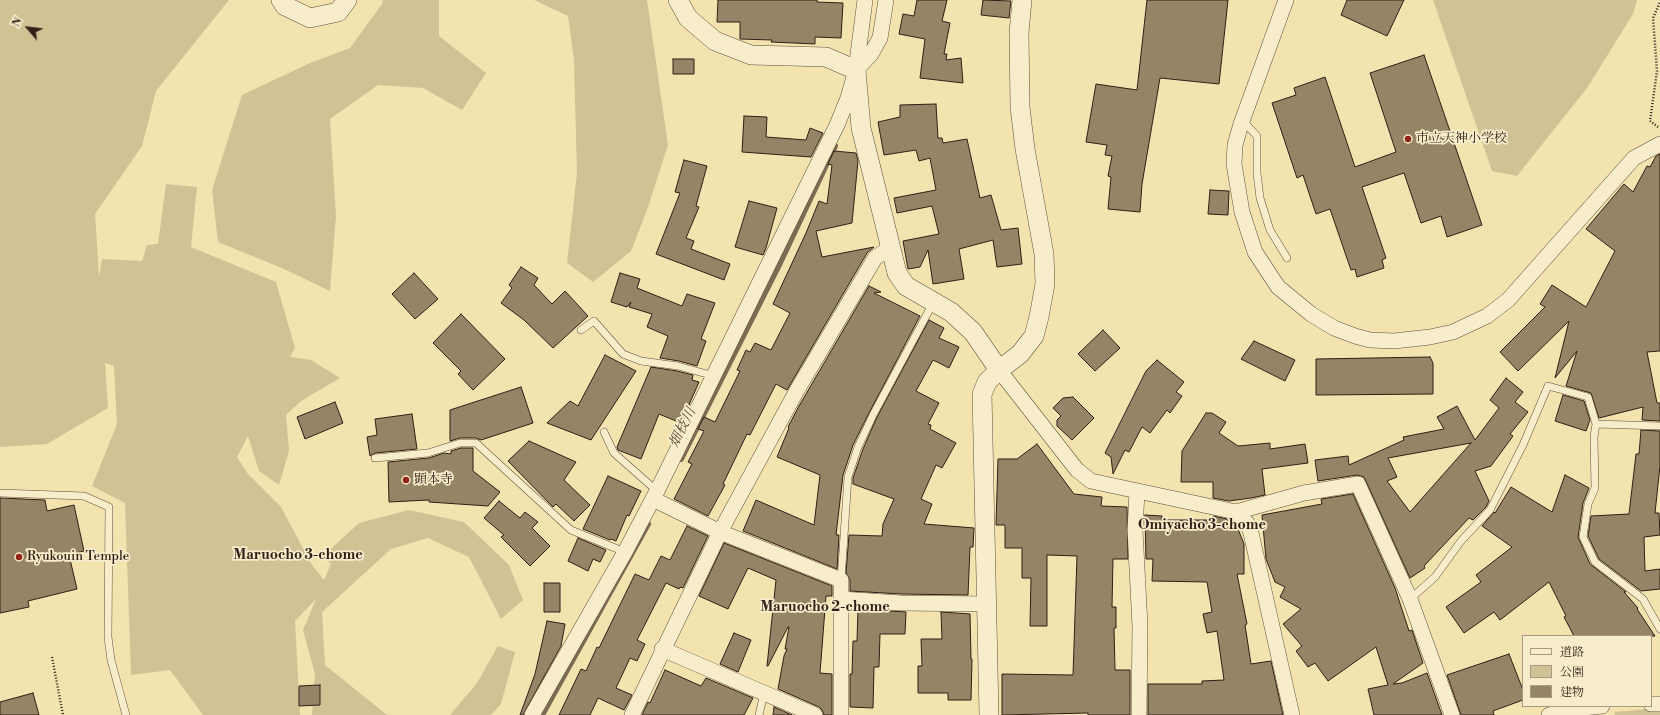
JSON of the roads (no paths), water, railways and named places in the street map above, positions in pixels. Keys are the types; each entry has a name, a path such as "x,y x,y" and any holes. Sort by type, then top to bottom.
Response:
{"street":[{"path":"281,0 285,6 310,18 338,12 347,0"},
{"path":"678,0 688,18 715,41 751,55 826,57 856,70"},
{"path":"532,715 625,552 659,499 714,376 837,126 848,98 856,70 865,0"},
{"path":"886,0 880,38 870,54 856,70 861,128 897,273 906,286 952,312 973,332 999,370 1077,470 1091,481 1236,512 1304,492 1358,484 1410,599 1452,715"},
{"path":"989,715 982,394 987,382 999,370 1020,354 1034,336 1040,317 1045,284 1044,254 1025,149 1020,106 1019,33 1022,0"},
{"path":"1286,0 1242,121 1235,145 1234,164 1242,212 1255,252 1278,287 1311,314 1334,328 1370,340 1394,341 1430,337 1453,332 1487,316 1508,300 1634,158 1660,144"},
{"path":"632,715 662,649 720,532 796,392 875,258 891,247"},
{"path":"1137,491 1136,530 1140,626 1139,715"},
{"path":"659,499 720,532 841,580 840,715"},
{"path":"1236,512 1247,523 1250,532 1292,715"},
{"path":"841,599 901,603 986,604"},
{"path":"662,649 815,715"},
{"path":"1549,715 1575,709 1593,707"}],"lane":[{"path":"1242,121 1257,136 1257,173 1260,198 1270,230 1287,258"},
{"path":"841,580 848,477 858,447 873,415 934,302"},
{"path":"581,330 594,321 623,354 641,361 678,366 714,376"},
{"path":"1410,599 1435,577 1461,541 1490,510 1523,445 1548,386 1588,397 1596,424 1594,437 1595,488 1588,504 1583,537 1595,562 1643,599 1660,629"},
{"path":"1596,424 1660,426"},
{"path":"604,432 614,453 659,499"},
{"path":"375,458 428,453 460,443 476,443 571,530 625,552"},
{"path":"0,493 84,496 108,508 108,637 111,660 126,715"},
{"path":"759,715 764,693"}],"waterway":[{"name":"畑枝川","path":"681,459 779,265 835,146"},
{"name":"畑枝川","path":"542,715 648,524"}],"place":[{"name":"市立天神小学校","path":"1408,139"},
{"name":"顕本寺","path":"406,480"},
{"name":"Ryukouin Temple","path":"19,557"}],"district":[{"name":"Omiyacho 3-chome","path":"1202,526"},
{"name":"Maruocho 3-chome","path":"298,556"},
{"name":"Maruocho 2-chome","path":"825,608"}]}
